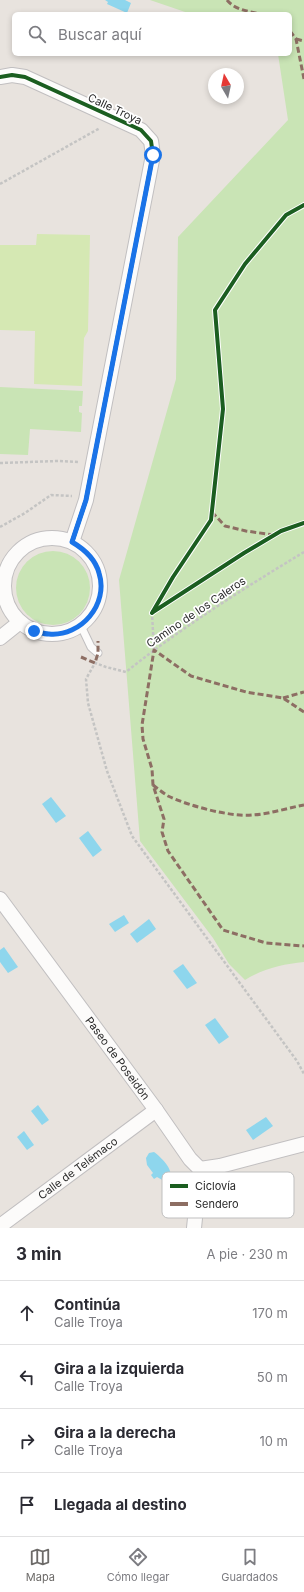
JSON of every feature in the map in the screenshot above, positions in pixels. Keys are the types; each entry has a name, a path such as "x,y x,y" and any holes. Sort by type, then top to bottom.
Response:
{"street":[{"name":"Calle Troya","path":"0,77 12,75 25,77 141,130 151,140 153,155 89,486 72,542"},
{"path":"42,538 57,538 72,542 84,549 94,560 100,574 101,588 98,602 91,615 81,626 66,632 50,634 34,631 4,611 4,579 9,565 17,553 29,544 42,538"},
{"path":"0,638 20,622"},
{"name":"Paseo de Poseidón","path":"3,908 156,1110 190,1159 200,1169"},
{"name":"Calle de Telémaco","path":"0,1226 156,1110"},
{"path":"200,1172 200,1169 220,1166 304,1144"},
{"path":"194,1228 195,1218"}],"lane":[{"path":"81,626 91,647 98,654"}],"path":[{"path":"0,184 106,125"},
{"path":"154,650 152,614 173,577 211,520 223,409 215,310 245,264 286,215 304,205"},
{"path":"0,463 58,461 83,463"},
{"path":"0,527 25,513 51,495 76,497"}],"green space":[{"path":"150,0 304,0 304,962 273,968 258,973 245,980 229,964 213,938 140,841 119,580 176,379 178,237 288,120 278,56 292,56 292,12 185,12"},
{"path":"37,234 90,235 88,331 84,338 82,386 34,384 35,331 0,330 0,245 36,245"},
{"path":"0,387 83,391 82,406 79,406 79,412 82,413 81,432 30,429 28,455 0,454"},
{"path":"53,551 74,557 84,567 90,588 84,609 74,619 53,625 32,619 22,609 16,588 22,567 32,557"}],"water":[{"path":"105,0 125,0 131,3 127,12 125,12 107,4 108,2"},
{"path":"51,797 66,816 56,823 42,804"},
{"path":"88,831 102,850 93,857 79,838"},
{"path":"124,915 129,923 115,932 109,924"},
{"path":"149,919 156,929 137,943 130,934"},
{"path":"4,947 18,967 8,973 0,962 0,950"},
{"path":"183,964 197,983 187,989 173,971"},
{"path":"215,1018 229,1037 219,1044 205,1025"},
{"path":"38,1105 49,1120 42,1125 31,1111"},
{"path":"266,1117 273,1126 253,1140 246,1130"},
{"path":"24,1131 34,1145 27,1150 17,1137"},
{"path":"154,1152 160,1157 170,1172 162,1172 162,1180 157,1177 154,1179 151,1175 153,1173 147,1165 146,1158 149,1153"}],"marked path":[{"path":"227,0 234,6 251,12"},
{"path":"292,34 296,39 304,79"},
{"path":"296,39 304,41"},
{"path":"212,512 225,526 274,535"},
{"path":"81,657 95,663 98,653 98,641"},
{"path":"304,712 283,698 246,692 191,676 154,650 142,725 143,739 152,769 153,785 164,819 162,832 168,851 223,930 266,943 304,946"},
{"path":"283,698 304,692"},
{"path":"153,785 168,796 177,800 221,813 243,815 259,814 304,805"}],"cycle path":[{"path":"0,77 12,75 25,77 141,130 151,141 153,155 86,500 72,542"},
{"path":"152,613 173,577 211,520 223,409 215,310 245,264 286,215 304,205"},
{"path":"153,612 281,531 304,523"}],"route":[{"path":"34,631 50,634 66,632 81,626 91,615 98,602 101,588 100,574 94,560 84,549 72,542 86,500 153,155"}]}
